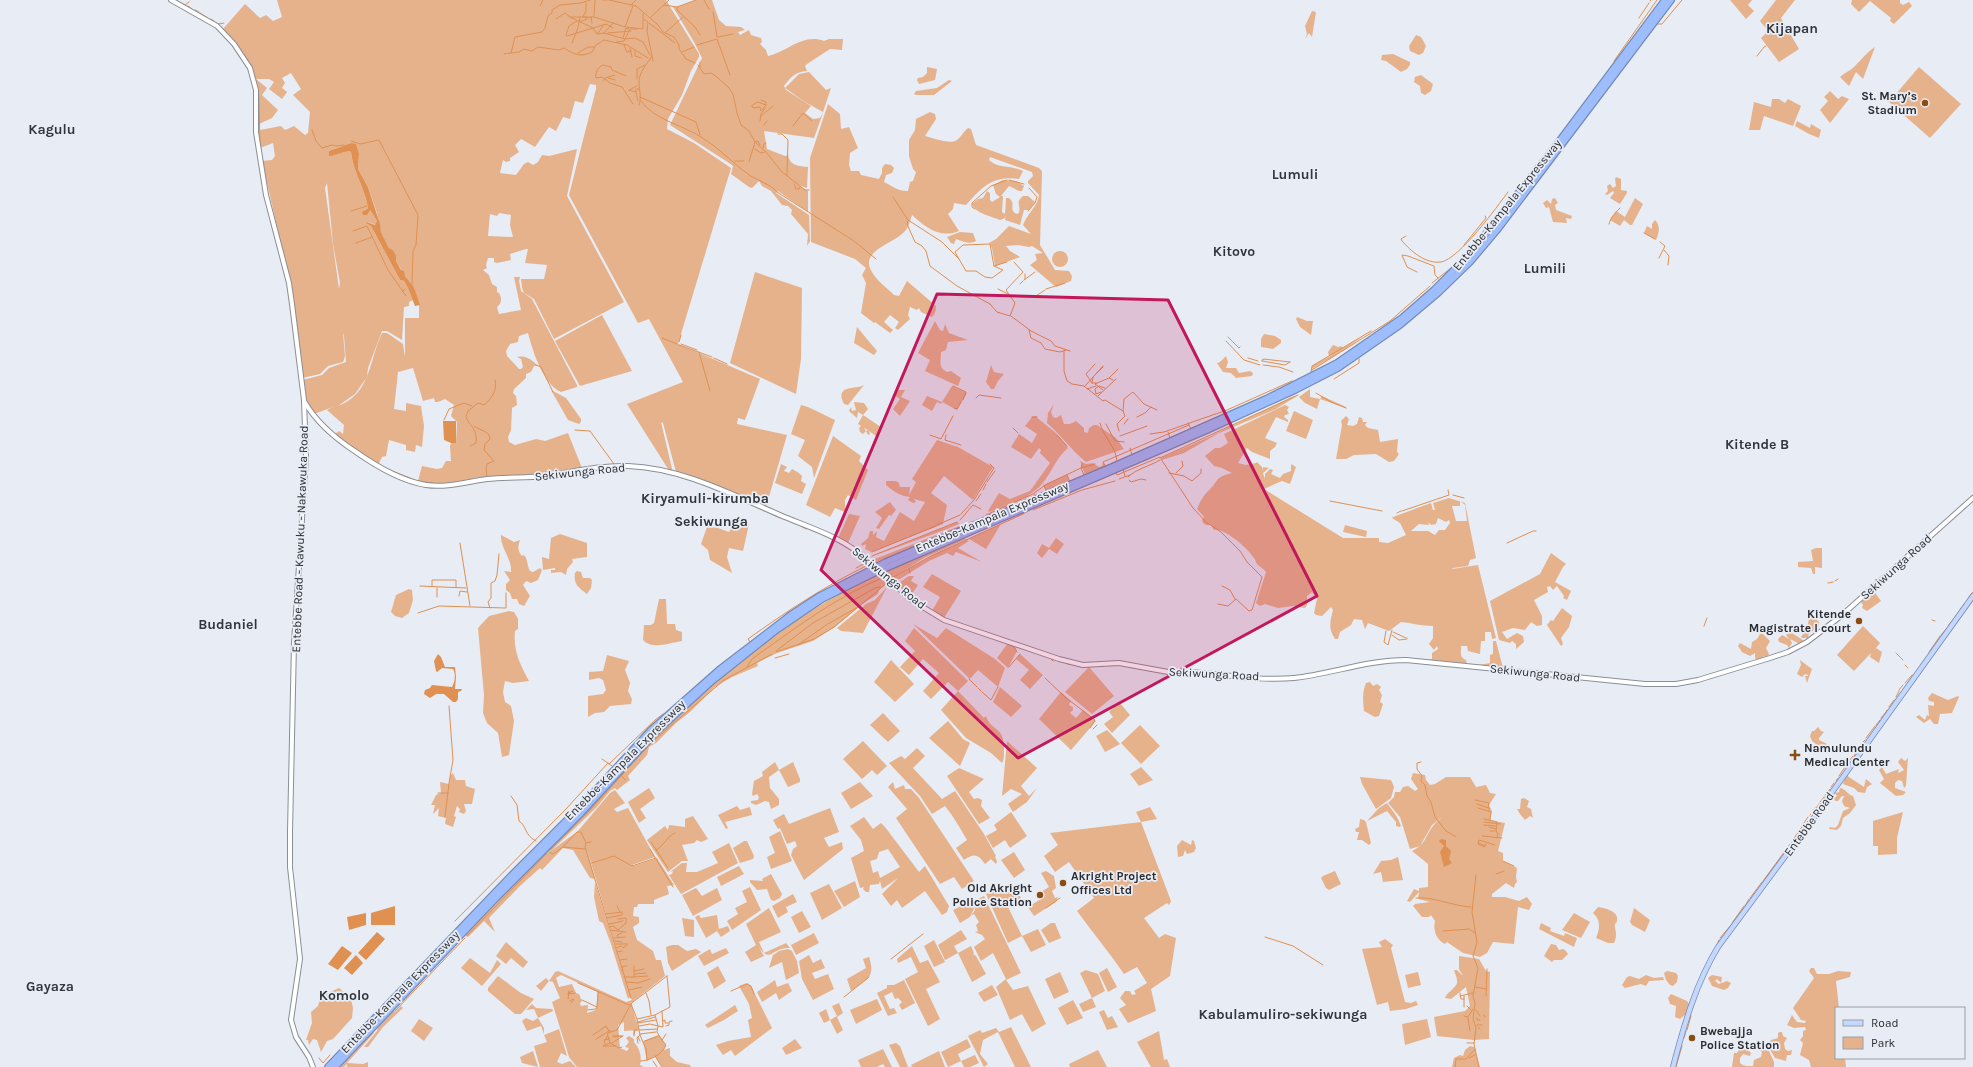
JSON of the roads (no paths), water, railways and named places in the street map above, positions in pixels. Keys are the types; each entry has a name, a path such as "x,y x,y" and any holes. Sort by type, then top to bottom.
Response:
{"highway":[{"name":"Entebbe-Kampala Expressway","path":"328,1067 516,871 582,805 651,730 719,670 779,623 818,597 886,562 1112,468 1266,400 1336,363 1402,318 1434,290 1469,255 1555,147 1665,0"},
{"name":"Entebbe-Kampala Expressway","path":"335,1067 495,899 581,813 655,733 712,681 775,631 822,599 911,556 1110,473 1295,390 1353,359 1400,326 1449,283 1497,230 1671,0"}],"main road":[{"name":"Entebbe Road - Kawuku - Nakawuka Road","path":"171,0 209,20 222,30 240,51 254,80 257,94 257,147 266,195 289,283 304,400 306,457 294,643 290,839 290,867 300,959 291,1014 294,1032 309,1057 313,1067"},
{"name":"Sekiwunga Road","path":"304,400 312,414 344,444 377,466 424,484 441,487 488,479 545,476 608,467 642,468 684,476 718,488 830,535 855,549 890,581 923,607 952,624 1083,665 1119,663 1179,674 1193,672 1282,678 1301,677 1373,663 1407,660 1645,684 1676,684 1698,680 1768,659 1788,652 1807,642 1853,606 1973,498"},
{"path":"304,419 308,414 312,414"},
{"name":"Entebbe Road","path":"1673,1067 1693,999 1707,965 1718,946 1815,816 1973,596"}],"waterway":[{"path":"175,0 185,5 189,2"},
{"path":"540,6 543,0"},
{"path":"504,54 511,53 515,37 542,32 545,28 548,16 552,13 552,10 560,5 581,3 590,0"},
{"path":"594,16 595,0"},
{"path":"602,0 607,0"},
{"path":"609,0 636,6 657,24 663,32 674,37 679,45 679,49 686,59 695,63"},
{"path":"631,5 636,0"},
{"path":"651,17 669,0"},
{"path":"664,5 677,7 696,0"},
{"path":"704,0 709,9"},
{"path":"1614,61 1657,0"},
{"path":"1657,24 1662,24 1682,0"},
{"path":"586,3 586,11 583,17 594,17 613,23"},
{"path":"1639,18 1649,3"},
{"path":"188,6 192,9"},
{"path":"604,33 613,23 625,27 633,6"},
{"path":"677,7 677,10 695,27 700,35"},
{"path":"195,10 199,12"},
{"path":"713,12 717,37"},
{"path":"1646,38 1666,12"},
{"path":"200,13 208,18"},
{"path":"556,19 565,13 593,28 597,34 604,33 625,39 635,38 643,42 650,55"},
{"path":"639,105 639,78 652,56 647,31 648,22 643,19 643,14"},
{"path":"571,17 588,18"},
{"path":"572,43 578,28 580,17"},
{"path":"591,17 592,23"},
{"path":"666,32 683,17"},
{"path":"579,22 587,19"},
{"path":"626,27 643,29 643,20"},
{"path":"566,35 569,26 577,21"},
{"path":"215,22 218,24 224,23"},
{"path":"649,23 675,43"},
{"path":"567,36 606,24 613,28"},
{"path":"220,26 237,45 250,64"},
{"path":"598,33 603,26"},
{"path":"623,38 626,28 629,29"},
{"path":"616,42 624,41 630,29 637,29"},
{"path":"608,33 631,31"},
{"path":"718,37 733,34"},
{"path":"697,45 717,39 730,75"},
{"path":"511,53 519,52 524,49 532,51 538,47 559,50 564,48 574,53 584,55 592,52 596,45 604,40 627,45 648,58"},
{"path":"624,45 627,52 631,51"},
{"path":"1757,56 1766,46"},
{"path":"578,53 588,47 594,47"},
{"path":"682,52 694,47"},
{"path":"630,48 632,57"},
{"path":"635,51 635,56 641,58"},
{"path":"652,56 653,61"},
{"path":"700,62 700,67"},
{"path":"626,76 612,70 611,67 603,65 596,72 596,78 602,77 610,83 622,87 633,104"},
{"path":"637,79 637,69 645,65"},
{"path":"698,65 704,74 711,73 729,88 733,94 741,125 749,131 755,142 766,152 782,172 805,190 809,190"},
{"path":"254,75 255,79"},
{"path":"603,81 605,78 615,75"},
{"path":"608,78 615,80"},
{"path":"256,82 259,97 260,145"},
{"path":"629,90 637,86"},
{"path":"629,90 636,92 636,89 639,89"},
{"path":"636,92 638,101"},
{"path":"640,97 696,122 700,135"},
{"path":"761,100 766,102 766,105"},
{"path":"641,101 647,108 661,118 708,141 749,175 772,187 777,192 854,241 876,259"},
{"path":"758,102 766,105 761,111 760,107 753,108 752,106 758,102"},
{"path":"761,116 773,106"},
{"path":"760,121 761,114 765,108"},
{"path":"793,126 803,113 812,121"},
{"path":"764,125 767,121"},
{"path":"312,130 316,141 322,148 332,145 344,145"},
{"path":"778,134 782,134 788,140 787,175"},
{"path":"351,141 360,144 379,140 418,215 416,245 413,251 412,284"},
{"path":"749,162 755,142 758,141 760,145"},
{"path":"763,148 764,144 766,143"},
{"path":"755,149 761,153 765,152"},
{"path":"735,161 744,161"},
{"path":"975,209 972,207 972,203 991,186 1007,180"},
{"path":"1009,180 1024,184"},
{"path":"794,184 796,189 799,189 800,187"},
{"path":"1028,211 1035,203 1037,197 1029,188"},
{"path":"1406,236 1401,239 1402,241 1414,253 1424,259 1435,262 1441,262 1449,259 1458,252 1477,232 1508,192"},
{"path":"893,197 908,220 942,242 959,259 966,271 976,271 985,277 992,278 1003,270 994,266 990,244 963,245 955,252 959,259"},
{"path":"351,211 367,206"},
{"path":"1611,218 1620,208"},
{"path":"1464,245 1486,218 1485,216"},
{"path":"1609,224 1611,219"},
{"path":"908,221 907,224 915,242 922,246 926,251 930,266 957,286 990,304 997,312 1010,316 1015,303 1006,290 1023,272 1014,262"},
{"path":"353,231 367,226 388,270 406,296"},
{"path":"1644,233 1655,239"},
{"path":"356,243 372,237"},
{"path":"1659,258 1665,246 1660,242"},
{"path":"1664,250 1669,256 1668,265"},
{"path":"1417,272 1407,267 1402,255 1434,266 1435,275 1438,278"},
{"path":"994,266 1007,262"},
{"path":"1432,283 1451,268"},
{"path":"1024,280 1035,272"},
{"path":"1025,274 1025,279"},
{"path":"1020,284 1023,281"},
{"path":"1046,289 1065,283"},
{"path":"1312,370 1390,321 1430,286"},
{"path":"402,292 405,289"},
{"path":"998,289 1008,294"},
{"path":"1036,296 1045,290"},
{"path":"1011,316 1031,331 1051,341 1055,346 1070,351"},
{"path":"1029,330 1031,338 1041,343 1045,349 1060,352 1066,350"},
{"path":"1311,372 1312,366 1371,331"},
{"path":"679,342 681,335"},
{"path":"1228,337 1239,348 1240,347"},
{"path":"662,338 677,344"},
{"path":"1226,341 1244,360 1260,365"},
{"path":"681,344 697,350"},
{"path":"679,345 712,357"},
{"path":"1064,351 1064,371 1067,381 1072,384 1084,386 1103,401 1105,400 1123,411"},
{"path":"699,352 710,391"},
{"path":"714,358 727,364"},
{"path":"1248,358 1258,361"},
{"path":"1262,361 1263,359 1290,362"},
{"path":"1334,379 1359,363 1359,359"},
{"path":"1262,361 1285,365 1290,362"},
{"path":"1095,364 1086,374 1092,383 1096,383"},
{"path":"536,365 541,367 553,392"},
{"path":"1263,365 1279,367 1293,372"},
{"path":"1085,386 1103,366"},
{"path":"1092,383 1093,377 1103,367"},
{"path":"1113,380 1109,378 1118,369"},
{"path":"1103,390 1095,384 1109,378"},
{"path":"1098,396 1116,379"},
{"path":"470,446 476,443 476,434 466,416 468,411 478,403 484,405 489,400 495,391 495,380"},
{"path":"1150,434 1164,432 1227,410 1292,381"},
{"path":"953,386 966,392 963,400"},
{"path":"1087,389 1096,386"},
{"path":"1101,392 1096,394 1095,389 1099,386 1105,388"},
{"path":"1119,431 1117,424 1125,416 1123,411 1124,399 1133,392 1144,404 1157,410"},
{"path":"1316,393 1331,402 1346,408"},
{"path":"976,398 979,395 1001,398"},
{"path":"1160,458 1298,395"},
{"path":"954,408 957,409 961,402"},
{"path":"444,420 449,409 464,403 472,406"},
{"path":"1137,417 1145,413 1151,407"},
{"path":"930,435 941,439 953,416"},
{"path":"1032,417 1037,417"},
{"path":"1124,424 1128,419"},
{"path":"1100,423 1112,446 1117,461"},
{"path":"1188,423 1191,429"},
{"path":"1106,424 1115,441 1124,442"},
{"path":"1106,467 1103,462 1189,425"},
{"path":"474,426 486,432 490,439 485,444 484,450 494,461 487,464 487,477"},
{"path":"1120,436 1147,426"},
{"path":"1013,428 1018,433"},
{"path":"575,430 590,431 614,464"},
{"path":"1168,432 1170,438"},
{"path":"946,435 945,440 961,445"},
{"path":"1057,435 1067,446"},
{"path":"1130,448 1132,455"},
{"path":"1116,473 1117,475 1160,457"},
{"path":"1161,459 1193,508 1206,522 1221,532 1240,551 1247,562 1262,577 1252,610 1249,611 1236,599 1228,606 1218,604"},
{"path":"1128,477 1160,460"},
{"path":"1176,473 1183,466 1182,461"},
{"path":"961,514 974,500 994,468 990,464"},
{"path":"1034,496 1034,493 1047,484 1081,468 1082,464"},
{"path":"1084,475 1081,468 1095,464"},
{"path":"1123,469 1125,476"},
{"path":"1169,473 1184,476 1192,481 1201,473 1201,469"},
{"path":"390,470 415,480"},
{"path":"987,482 995,471"},
{"path":"1067,475 1070,482"},
{"path":"1119,479 1130,475"},
{"path":"1129,480 1131,482 1141,479 1146,480"},
{"path":"418,481 433,483"},
{"path":"1033,510 1082,490 1115,481"},
{"path":"983,490 986,484"},
{"path":"1044,485 1046,491"},
{"path":"1402,511 1449,495 1448,490"},
{"path":"976,501 981,494"},
{"path":"985,518 986,515 1033,494"},
{"path":"1453,495 1464,498"},
{"path":"1330,501 1382,511"},
{"path":"960,520 973,505 981,509"},
{"path":"758,508 765,511"},
{"path":"892,578 931,556 1033,508"},
{"path":"1397,513 1401,511"},
{"path":"770,513 780,518"},
{"path":"937,525 960,515"},
{"path":"872,556 957,522"},
{"path":"799,525 806,529"},
{"path":"872,552 936,526"},
{"path":"1507,543 1536,531"},
{"path":"460,543 470,606"},
{"path":"490,608 488,602 491,598 491,583 495,581 497,575 499,554"},
{"path":"856,568 866,563"},
{"path":"750,642 748,639 806,599 852,573 868,565 870,567"},
{"path":"909,568 910,573"},
{"path":"887,576 892,574"},
{"path":"747,667 752,659 816,614 849,594 884,577"},
{"path":"432,586 432,580 456,580 456,587"},
{"path":"1828,583 1833,582"},
{"path":"776,652 814,639 834,627 887,583"},
{"path":"420,586 466,588"},
{"path":"1222,586 1230,590 1235,599"},
{"path":"776,651 813,623 875,588 880,587"},
{"path":"437,588 437,597"},
{"path":"459,596 460,591 467,592"},
{"path":"1968,598 1973,592"},
{"path":"418,613 439,606 506,608 506,593"},
{"path":"1963,605 1967,601"},
{"path":"798,645 826,625 856,608"},
{"path":"1952,621 1960,610"},
{"path":"1704,626 1707,618"},
{"path":"1948,626 1951,622"},
{"path":"1941,635 1947,628"},
{"path":"1386,631 1384,642 1388,645 1392,630"},
{"path":"1393,632 1406,638"},
{"path":"1392,635 1399,640 1407,638"},
{"path":"1929,652 1940,636"},
{"path":"1011,645 1017,652"},
{"path":"1896,653 1903,660"},
{"path":"467,936 547,853 546,850 549,851 591,809 652,742 724,680 772,654"},
{"path":"775,658 789,654"},
{"path":"1009,667 1020,654"},
{"path":"1050,658 1053,661"},
{"path":"1068,664 1089,667"},
{"path":"1905,665 1908,668"},
{"path":"1905,683 1912,675"},
{"path":"1045,678 1065,697 1095,720 1090,728"},
{"path":"969,679 977,687"},
{"path":"1899,690 1903,685"},
{"path":"982,692 991,700 998,687"},
{"path":"978,688 981,691"},
{"path":"1896,697 1899,691"},
{"path":"1889,707 1894,700"},
{"path":"445,817 453,760 449,706"},
{"path":"1881,718 1886,712"},
{"path":"609,764 663,714"},
{"path":"1876,725 1880,720"},
{"path":"1093,729 1097,725"},
{"path":"1866,738 1875,726"},
{"path":"1854,756 1862,744"},
{"path":"1849,761 1853,756"},
{"path":"602,759 612,766"},
{"path":"1421,762 1417,763 1417,769 1422,776 1421,781 1425,785 1427,796 1431,802 1435,817 1446,831 1456,837"},
{"path":"455,921 566,809 608,763"},
{"path":"1839,776 1845,767"},
{"path":"622,776 625,780"},
{"path":"1831,787 1834,783"},
{"path":"1825,795 1830,789"},
{"path":"438,793 448,793"},
{"path":"511,796 517,805 519,821 522,823 529,836 536,841"},
{"path":"1820,802 1824,797"},
{"path":"1475,800 1489,803 1488,808"},
{"path":"1477,804 1489,808 1489,810"},
{"path":"1816,808 1819,804"},
{"path":"1478,808 1491,812 1490,820"},
{"path":"1803,824 1808,817"},
{"path":"1484,819 1497,822 1497,838"},
{"path":"1484,822 1500,824"},
{"path":"1484,825 1496,826"},
{"path":"1489,827 1496,829"},
{"path":"1792,841 1802,827"},
{"path":"1490,831 1495,831"},
{"path":"563,847 577,832 581,832 586,843 585,847 631,998"},
{"path":"656,850 672,834 675,833"},
{"path":"1482,836 1502,838"},
{"path":"1485,847 1478,844 1479,840 1495,845"},
{"path":"586,843 591,842"},
{"path":"651,842 668,868"},
{"path":"1479,843 1485,846 1486,844"},
{"path":"1763,881 1790,844"},
{"path":"547,851 553,854 563,847 585,849"},
{"path":"650,849 673,887"},
{"path":"592,863 614,856 632,866 656,858"},
{"path":"1503,861 1514,866"},
{"path":"1496,874 1504,871"},
{"path":"1476,875 1472,912 1477,942 1473,956 1478,968 1473,996 1475,1003 1473,1019 1476,1028 1474,1044 1479,1067"},
{"path":"1750,898 1762,882"},
{"path":"1046,908 1060,898"},
{"path":"1416,898 1429,898 1471,907"},
{"path":"1745,906 1749,899"},
{"path":"617,906 620,912"},
{"path":"1732,923 1744,906"},
{"path":"606,914 622,912"},
{"path":"607,918 622,915 622,913"},
{"path":"609,927 613,926 618,930 626,923 626,918 618,919"},
{"path":"609,924 623,921"},
{"path":"1720,938 1731,925"},
{"path":"1443,931 1469,929 1475,933"},
{"path":"610,930 626,932"},
{"path":"618,937 617,935 622,933"},
{"path":"891,959 923,934"},
{"path":"614,938 625,937"},
{"path":"1265,937 1293,946 1323,965"},
{"path":"395,1011 465,938"},
{"path":"615,941 622,942"},
{"path":"616,944 628,944"},
{"path":"616,948 621,946 623,948 627,945"},
{"path":"617,952 622,951"},
{"path":"620,960 627,959"},
{"path":"622,971 623,966 627,966"},
{"path":"624,977 634,977 634,966"},
{"path":"634,971 644,969"},
{"path":"1486,996 1487,969"},
{"path":"635,974 646,973"},
{"path":"634,977 648,976"},
{"path":"633,1002 631,1004 637,1019 655,1015 670,1007 667,976"},
{"path":"633,1002 667,976"},
{"path":"844,997 869,977"},
{"path":"626,982 638,983 650,979"},
{"path":"578,983 629,1005"},
{"path":"731,991 747,984 751,986 754,994"},
{"path":"629,990 642,987"},
{"path":"1475,987 1486,989"},
{"path":"568,999 569,991"},
{"path":"568,993 573,991"},
{"path":"582,1000 597,1007 598,992"},
{"path":"568,994 575,993"},
{"path":"646,993 651,1015"},
{"path":"1460,993 1461,999 1464,999"},
{"path":"1460,996 1473,993"},
{"path":"1464,996 1464,1007"},
{"path":"570,1001 573,999 574,1000 571,1003"},
{"path":"606,1040 608,1033 617,1030 631,1004"},
{"path":"1467,1006 1471,1010"},
{"path":"587,1010 596,1009 597,1007"},
{"path":"1464,1016 1468,1017 1473,1009"},
{"path":"1476,1010 1480,1016"},
{"path":"655,1015 658,1026 663,1027 662,1011"},
{"path":"1687,1030 1691,1016"},
{"path":"638,1022 655,1017"},
{"path":"1468,1018 1470,1031"},
{"path":"1477,1018 1477,1020 1480,1020"},
{"path":"637,1019 640,1035 646,1049 647,1060"},
{"path":"638,1023 656,1020"},
{"path":"663,1021 665,1020 665,1023 668,1023"},
{"path":"666,1026 672,1021"},
{"path":"639,1026 650,1024 658,1026 657,1032 662,1040"},
{"path":"1477,1025 1482,1025"},
{"path":"593,1035 606,1026 609,1031 611,1031"},
{"path":"640,1030 657,1029"},
{"path":"634,1036 634,1030 639,1030"},
{"path":"634,1034 635,1030"},
{"path":"596,1039 609,1031"},
{"path":"1684,1038 1686,1031"},
{"path":"640,1034 656,1032"},
{"path":"640,1061 651,1059 662,1052 666,1045 662,1040 666,1034"},
{"path":"638,1043 637,1038 640,1035"},
{"path":"608,1036 610,1043 619,1048 622,1047"},
{"path":"613,1036 622,1036"},
{"path":"613,1037 622,1036"},
{"path":"612,1043 623,1036"},
{"path":"645,1041 658,1036"},
{"path":"638,1037 640,1041"},
{"path":"605,1044 604,1040 609,1039"},
{"path":"610,1043 603,1046 616,1046"},
{"path":"1467,1043 1474,1043"},
{"path":"1676,1067 1682,1046"},
{"path":"1455,1067 1456,1059 1466,1059 1475,1049"},
{"path":"319,1058 323,1063 330,1055"},
{"path":"1469,1058 1475,1055"},
{"path":"655,1056 662,1067"},
{"path":"653,1061 657,1067"}],"place":[{"name":"St. Mary’s Stadium","path":"1925,103"},
{"name":"Kitende Magistrate I court","path":"1859,621"},
{"name":"Namulundu Medical Center","path":"1795,755"},
{"name":"Akright Project Offices Ltd","path":"1063,883"},
{"name":"Old Akright Police Station","path":"1040,895"},
{"name":"Bwebajja Police Station","path":"1692,1038"}],"district":[{"name":"Kijapan","path":"1792,28"},
{"name":"Kagulu","path":"52,129"},
{"name":"Lumuli","path":"1295,174"},
{"name":"Kitovo","path":"1234,251"},
{"name":"Lumili","path":"1545,268"},
{"name":"Kitende B","path":"1757,444"},
{"name":"Kiryamuli-kirumba","path":"705,498"},
{"name":"Sekiwunga","path":"711,521"},
{"name":"Budaniel","path":"228,624"},
{"name":"Gayaza","path":"50,986"},
{"name":"Komolo","path":"344,995"},
{"name":"Kabulamuliro-sekiwunga","path":"1283,1014"}]}
